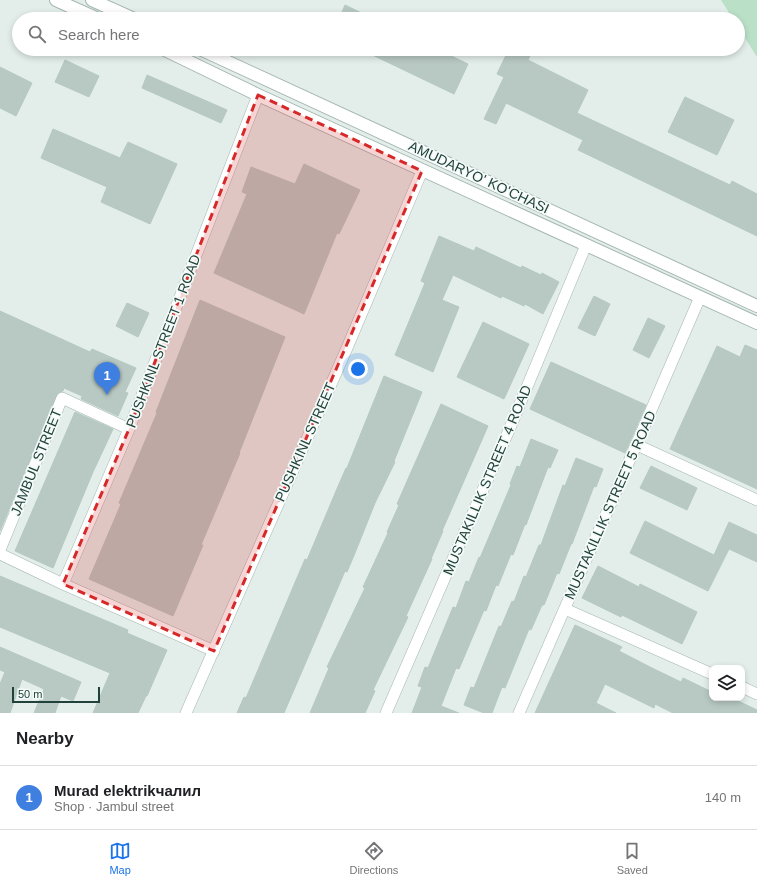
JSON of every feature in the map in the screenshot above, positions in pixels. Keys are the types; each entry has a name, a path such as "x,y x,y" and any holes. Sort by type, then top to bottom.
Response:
{"street":[{"path":"56,0 83,12"},
{"path":"92,0 119,12"},
{"path":"177,56 258,95 757,323"},
{"name":"AMUDARYO' KO'CHASI","path":"215,56 757,306"},
{"name":"PUSHKINL STREET 1 ROAD","path":"63,584 129,429 258,95"},
{"path":"422,170 429,154"},
{"name":"PUSHKINL STREET","path":"186,713 347,348 422,170"},
{"name":"MUSTAKILLIK STREET 4 ROAD","path":"386,713 509,430 586,246"},
{"name":"MUSTAKILLIK STREET 5 ROAD","path":"519,713 637,445 700,296"},
{"name":"JAMBUL STREET","path":"0,550 62,398 129,429"},
{"path":"637,445 757,500"},
{"path":"0,554 63,584 214,651"},
{"path":"565,609 709,673"},
{"path":"745,689 757,694"}],"highlighted area":[{"path":"258,95 422,171 214,651 63,584 129,429"}],"green space":[{"path":"721,0 757,0 757,57 745,38 745,12 729,12"}],"building":[{"path":"345,5 360,12 342,12"},
{"path":"375,56 451,56 468,64 454,94"},
{"path":"506,56 530,56 528,60 588,90 577,113 730,185 732,181 757,194 757,236 578,150 583,140 506,103 496,124 484,119 504,77 497,74"},
{"path":"65,60 99,76 89,97 55,82"},
{"path":"0,67 32,83 16,116 0,108"},
{"path":"147,75 227,110 221,123 142,88"},
{"path":"685,97 734,120 717,155 668,132"},
{"path":"53,129 120,158 128,142 177,164 150,224 101,202 107,187 41,158"},
{"path":"304,164 360,190 339,234 337,233 304,314 214,273 247,194 242,192 251,167 295,184"},
{"path":"439,236 474,251 476,247 521,268 522,266 541,275 542,273 559,282 543,314 525,304 524,306 502,296 501,298 453,275 442,300 459,307 433,372 395,355 425,283 421,281"},
{"path":"594,296 610,304 595,336 578,328"},
{"path":"200,300 285,337 240,453 173,616 89,579 121,504 119,503 157,413 156,412"},
{"path":"127,303 149,313 138,337 116,326"},
{"path":"0,311 90,352 92,349 136,368 125,392 128,393 118,416 81,399 82,396 64,388 63,391 58,393 0,531"},
{"path":"648,318 665,326 649,358 633,350"},
{"path":"483,322 529,344 504,399 457,377"},
{"path":"745,345 757,350 757,489 670,449 717,346 740,357"},
{"path":"551,362 646,405 625,453 530,409"},
{"path":"384,376 422,392 394,461 395,462 375,503 347,572 345,571 284,713 237,713 244,697 246,698 305,559 307,560 347,468"},
{"path":"441,404 488,426 442,531 432,559 406,616 408,617 373,690 375,691 365,713 310,713 329,668 327,667 365,588 363,587 399,505 397,504"},
{"path":"75,412 113,429 93,472 53,568 15,551"},
{"path":"531,439 558,450 550,468 548,467 513,555 511,554 498,586 496,585 486,611 484,610 459,669 456,668 441,706 459,713 412,713 422,687 418,686 425,667 428,668 453,607 456,608 466,581 469,582 511,485 510,484 517,466 520,467"},
{"path":"576,458 603,469 596,487 594,486 559,574 557,573 544,605 542,605 531,630 529,629 505,688 502,687 492,713 484,713 464,705 471,687 474,688 499,626 501,627 512,601 514,602 524,576 526,577 539,545 541,545 563,485 565,486"},
{"path":"651,466 697,488 687,510 640,488"},
{"path":"645,521 714,555 729,522 757,535 757,562 729,549 708,591 630,553"},
{"path":"598,566 639,587 640,584 697,612 682,644 622,615 621,617 582,598"},
{"path":"0,576 128,630 127,633 167,650 138,713 93,713 110,673 0,627"},
{"path":"575,625 622,647 619,651 652,668 681,682 683,678 709,691 709,701 738,701 757,710 757,713 673,713 655,704 654,708 605,684 596,703 616,713 535,713"},
{"path":"0,647 81,682 73,701 61,696 55,713 34,713 44,689 22,679 10,713 0,713 0,684 5,672 0,670"}],"place":[{"name":"Murad elektrikчалил","path":"107,395"}]}
